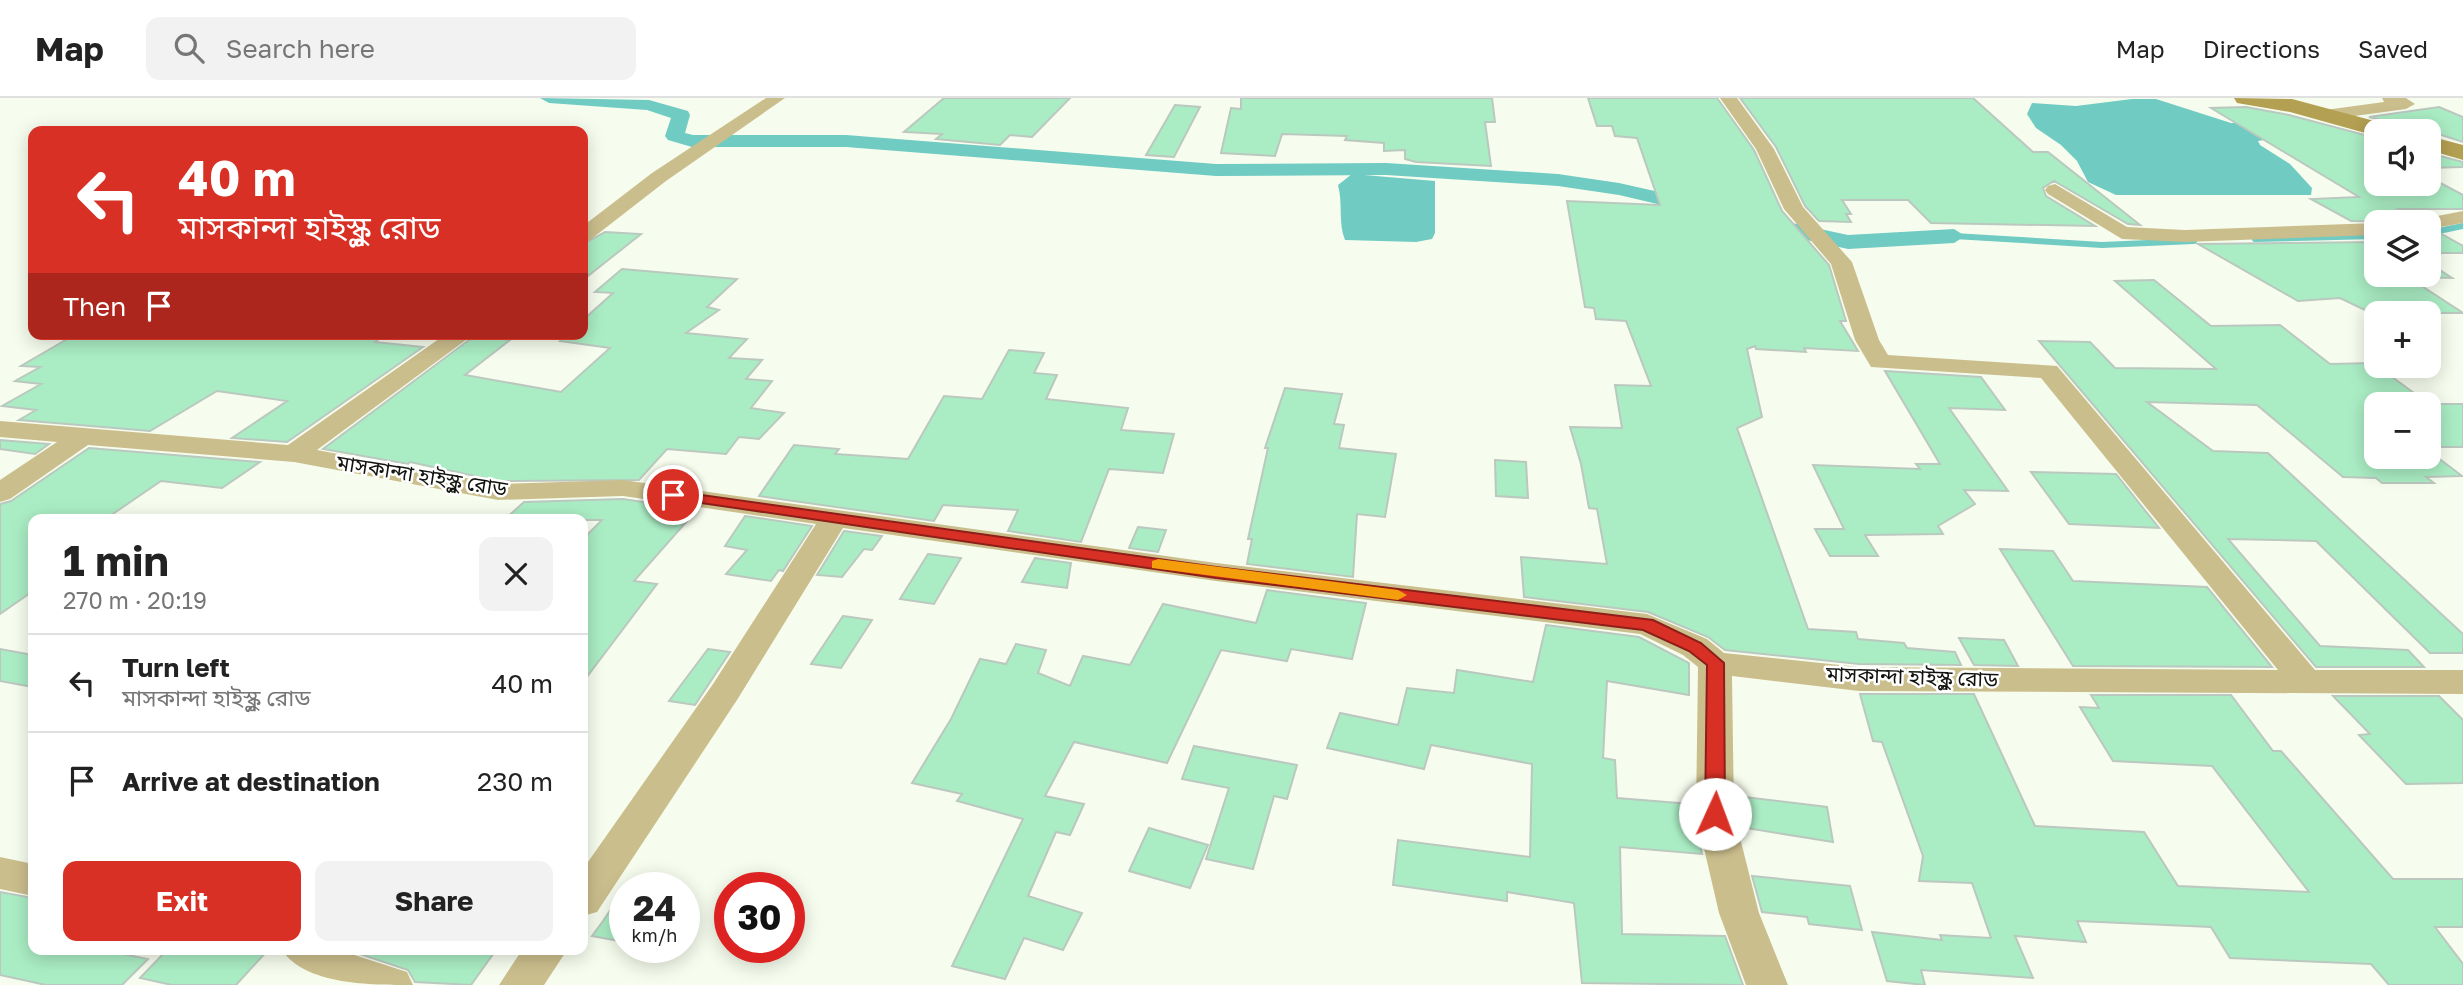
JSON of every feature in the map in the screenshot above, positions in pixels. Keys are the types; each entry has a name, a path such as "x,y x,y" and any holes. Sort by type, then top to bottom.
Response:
{"street":[{"path":"588,232 659,177 777,98"},
{"path":"1728,98 1765,149 1794,209 1841,262 1867,341 1880,362 2048,370 2306,681"},
{"path":"2325,115 2406,104 2390,98"},
{"path":"2256,99 2364,125"},
{"path":"2441,147 2463,153"},
{"path":"2055,190 2122,233 2185,236 2364,229"},
{"path":"2441,221 2463,217"},
{"path":"294,454 455,340"},
{"name":"মাসকান্দা হাইস্কুল রোড","path":"0,429 294,454 498,492 623,488 1216,572 1647,624 1695,647 1716,663 1859,679 2463,682"},
{"path":"0,493 83,436"},
{"path":"588,893 725,692 834,519"},
{"path":"1716,663 1715,814 1739,913 1767,985"},
{"path":"0,873 28,879"},
{"path":"311,955 328,965 392,985"},
{"path":"520,985 542,955"}],"water":[{"path":"2156,99 2231,123 2294,119 2270,139 2258,141 2290,164 2312,188 2311,195 2116,195 2088,182 2077,161 2061,145 2036,128 2027,114 2032,103 2076,106"},
{"path":"1352,174 1435,181 1435,233 1432,239 1416,242 1345,240 1338,185"}],"building":[{"path":"944,98 1070,98 1032,137 1010,135 1000,145 936,139 942,134 904,132"},
{"path":"1241,98 1492,98 1495,122 1485,122 1491,166 1416,162 1405,159 1405,150 1384,151 1384,143 1345,140 1347,136 1282,134 1275,156 1221,153 1231,108 1241,109"},
{"path":"1588,98 1717,98 1754,150 1782,211 1829,265 1846,321 1840,321 1858,351 1804,348 1806,352 1756,349 1755,346 1747,349 1762,417 1737,428 1808,629 1856,632 1858,639 1904,643 1907,648 1955,652 1961,665 1859,664 1725,650 1708,637 1648,612 1524,597 1521,557 1607,564 1597,509 1589,508 1581,464 1570,427 1622,428 1615,385 1651,386 1626,321 1596,319 1594,308 1585,307 1567,201 1660,205 1637,138 1615,136 1612,126 1597,126"},
{"path":"1740,98 1973,98 2033,152 2048,152 2140,225 2128,224 2054,181 2043,188 2046,196 2095,226 1931,223 1908,200 1842,200 1851,214 1846,214 1851,222 1819,221 1805,206 1776,147"},
{"path":"1175,105 1200,107 1174,157 1146,155"},
{"path":"2246,107 2364,135 2364,196 2441,196 2441,183 2463,195 2463,209 2364,210 2364,221 2351,221 2311,199 2359,197 2211,108"},
{"path":"2439,107 2463,117 2463,142 2441,135 2441,119 2369,117"},
{"path":"2441,156 2463,162 2463,167 2441,168"},
{"path":"605,232 641,234 588,276 588,241"},
{"path":"2441,234 2463,246 2463,253 2441,253"},
{"path":"2364,242 2364,287 2423,287 2463,313 2441,313 2441,301 2364,301 2364,310 2340,298 2298,301 2198,244"},
{"path":"622,269 737,279 707,307 719,310 686,333 747,339 729,358 762,360 746,379 772,381 751,408 784,413 759,439 739,437 726,454 667,449 639,480 498,481 410,462 408,464 323,449 469,340 510,340 465,375 561,392 610,348 560,341 588,340 588,316 613,293 595,292"},
{"path":"2441,271 2452,278 2441,278"},
{"path":"2154,280 2211,326 2280,325 2330,364 2364,363 2364,378 2393,378 2413,392 2364,392 2364,469 2441,469 2441,460 2462,476 2426,477 2434,483 2382,483 2376,478 2343,477 2257,405 2147,402 2213,451 2268,453 2463,634 2463,653 2430,653 2316,541 2228,539 2320,646 2408,650 2424,667 2316,667 2039,341 2090,342 2115,368 2216,369 2115,281"},
{"path":"66,340 378,340 375,342 423,347 287,442 232,438 287,401 217,391 150,431 19,420 36,410 2,406 41,384 15,381 40,367 21,366"},
{"path":"1009,350 1044,353 1034,373 1057,375 1046,399 1128,408 1121,430 1174,434 1163,473 1109,469 1081,542 1008,531 1018,510 943,505 934,521 759,496 794,445 839,449 835,454 908,459 944,396 982,399"},
{"path":"1885,371 1981,377 2005,410 1949,408 2008,491 1964,490 1975,504 1938,526 1943,534 1865,535 1878,556 1830,556 1815,529 1844,529 1813,465 1920,469 1916,464 1940,464"},
{"path":"1285,388 1342,394 1334,424 1344,425 1339,448 1396,454 1385,517 1357,514 1353,577 1247,564 1252,539 1248,539 1268,448 1265,448"},
{"path":"2441,404 2463,404 2463,447 2441,447"},
{"path":"0,440 49,444 35,454 0,449"},
{"path":"89,448 260,462 222,488 161,481 113,514 28,514 28,594 0,614 0,504 11,501"},
{"path":"1495,460 1526,462 1528,498 1496,496"},
{"path":"2031,472 2116,474 2159,528 2069,524"},
{"path":"623,499 678,507 678,518 688,520 634,581 657,584 588,675 588,534 602,520 588,520 588,514 511,514 524,502"},
{"path":"745,516 812,526 783,571 779,570 771,581 726,574 747,550 725,546"},
{"path":"1138,527 1166,530 1158,552 1129,548"},
{"path":"844,531 882,536 872,550 864,549 842,577 817,575"},
{"path":"2000,549 2053,551 2073,581 2207,587 2272,667 2073,666"},
{"path":"928,554 961,558 934,604 900,599"},
{"path":"1035,558 1071,563 1067,588 1022,582"},
{"path":"1267,590 1366,603 1352,659 1291,649 1287,661 1221,650 1167,763 1074,742 1045,796 1084,804 1070,835 1056,832 1028,896 1082,913 1063,950 1024,938 1005,979 952,966 1023,819 957,801 962,794 912,783 951,719 980,659 1006,664 1016,644 1046,650 1038,673 1070,686 1083,656 1130,665 1163,604 1256,623"},
{"path":"843,616 872,620 841,668 811,664"},
{"path":"1546,625 1639,637 1689,663 1689,695 1607,681 1603,758 1615,760 1617,798 1691,804 1702,854 1620,847 1622,934 1725,936 1743,985 1582,983 1574,903 1507,892 1507,901 1393,885 1398,840 1530,857 1532,764 1431,745 1424,769 1327,748 1340,713 1398,725 1407,688 1454,693 1457,670 1533,682"},
{"path":"1959,638 2004,640 2018,666 1974,665"},
{"path":"0,649 28,654 28,686 0,681"},
{"path":"708,649 730,652 695,705 669,701"},
{"path":"1860,694 1974,694 2035,826 2144,832 2178,886 2309,892 2212,766 2113,761 2080,707 2099,708 2091,695 2231,695 2273,751 2281,751 2393,879 2463,879 2463,927 2435,927 2463,964 2463,985 2389,985 2371,964 2230,958 2211,927 2077,921 2086,942 2015,936 2033,978 1921,970 1925,985 1887,981 1872,932 1942,940 1940,935 1991,938 1972,883 1919,881 1923,856 1882,742 1873,741"},
{"path":"2333,696 2439,696 2463,720 2463,783 2406,784 2359,735 2370,734"},
{"path":"1194,746 1297,765 1287,799 1274,796 1253,869 1206,859 1229,788 1182,779"},
{"path":"1736,796 1827,807 1833,842 1740,827"},
{"path":"1149,828 1208,845 1190,888 1129,871"},
{"path":"1752,876 1850,886 1862,930 1809,924 1807,917 1762,912"},
{"path":"0,892 28,897 28,955 128,955 148,959 122,985 46,985 0,975"},
{"path":"609,912 609,939 592,936"},
{"path":"162,955 263,955 236,985 172,985 140,978"},
{"path":"363,955 492,955 471,985 415,982 408,970"}],"waterway":[{"path":"549,98 649,105 681,115 675,136 692,141 846,141 1216,170 1386,169 1558,180 1619,189 1700,208"},
{"path":"1760,223 1848,242 1954,236"},
{"path":"2441,231 2463,226"},
{"path":"1954,236 2102,245 2194,241"},
{"path":"2255,239 2364,236"}],"slow traffic":[{"path":"1158,564 1398,595"}],"route":[{"path":"673,495 1216,572 1647,624 1695,647 1716,663 1715,814"}]}
